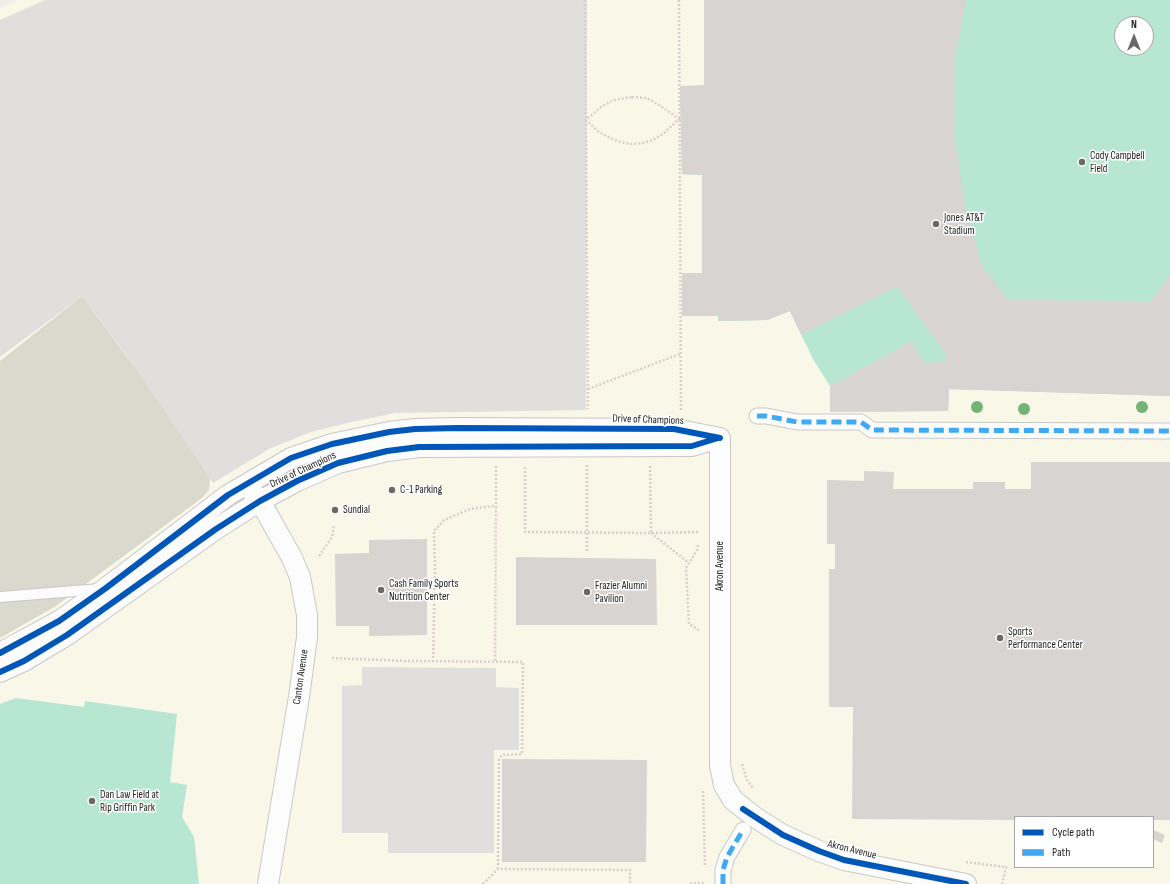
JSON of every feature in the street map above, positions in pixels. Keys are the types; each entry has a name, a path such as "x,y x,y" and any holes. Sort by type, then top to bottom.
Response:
{"street":[{"path":"757,416 766,416 797,422 861,422 872,430 1170,431"},
{"name":"Drive of Champions","path":"0,654 59,621 106,588 228,495 291,458 332,444 389,432 415,429 457,428 674,429 720,438"},
{"name":"Drive of Champions","path":"0,672 24,661 68,635 216,529 260,501 298,481 338,463 388,451 419,447 692,446 720,438"},
{"name":"Akron Avenue","path":"720,438 720,765 724,785 733,800 756,818 792,840 819,852 844,860 966,884"},
{"name":"Canton Avenue","path":"247,484 260,501 292,558 300,577 308,616 307,637 299,697 268,884"},
{"path":"723,884 723,870 727,857 743,830"}],"lane":[{"path":"0,597 106,588"}],"path":[{"path":"585,0 588,414"},
{"path":"679,0 681,412"},
{"path":"586,120 601,107 614,100 632,97 647,98 679,119"},
{"path":"586,120 599,132 610,138 631,144 653,140 664,133 679,119"},
{"path":"588,389 680,354"},
{"path":"525,462 525,532 651,534 699,532"},
{"path":"587,462 587,551"},
{"path":"650,462 651,534"},
{"path":"495,662 496,463"},
{"path":"433,662 435,568 434,532 444,520 470,509 496,507"},
{"path":"319,556 332,537 334,526"},
{"path":"651,534 689,563"},
{"path":"332,658 433,662 523,662 522,754 502,755 499,758 498,869 483,884"},
{"path":"742,762 747,780 754,790"},
{"path":"961,861 1006,867 1002,884"},
{"path":"498,869 630,870 630,884"},
{"path":"690,884 705,883"}],"shaded area":[{"path":"18,0 1170,0 1170,884 0,884 0,8"},
{"path":"45,0 587,0 586,410 395,413 311,432 269,449 213,483 126,355 82,296 0,357 0,20"},
{"path":"82,296 211,471 209,490 202,498 56,606 0,638 0,361"},
{"path":"362,667 496,668 496,687 519,688 519,750 494,750 494,853 388,853 388,833 342,833 342,686 362,685"}],"green space":[{"name":"Jones AT&T Stadium","path":"704,0 1170,0 1170,396 949,389 948,411 830,412 830,386 813,359 790,311 767,320 718,321 718,316 682,316 682,273 702,273 702,175 682,174 680,86 704,85"},
{"name":"Dan Law Field at Rip Griffin Park","path":"16,698 84,707 85,701 177,714 170,782 187,785 182,817 194,837 199,884 0,884 0,704"}],"building":[{"name":"Jones AT&T Stadium","path":"704,0 966,0 956,54 954,132 967,217 982,265 1008,300 1151,301 1170,275 1170,396 949,389 948,411 830,412 830,386 912,341 924,363 946,361 946,354 897,287 801,335 790,311 767,320 718,321 719,316 682,316 682,273 702,273 702,175 682,174 680,86 704,86"},
{"name":"Sports Performance Center","path":"1031,462 1170,462 1170,820 1154,820 1154,816 1014,816 1014,820 852,819 853,707 829,707 829,569 835,569 835,544 827,544 827,480 864,481 864,471 894,472 893,489 973,489 973,482 1005,482 1005,489 1031,489"},
{"name":"Cash Family Sports Nutrition Center","path":"427,539 427,635 369,636 369,626 336,626 335,554 369,553 369,540"},
{"name":"Frazier Alumni Pavilion","path":"516,557 656,559 657,625 516,625"},
{"path":"502,759 647,760 646,862 502,862"},
{"path":"1154,830 1165,835 1162,843 1154,839"}],"marked path":[{"path":"757,416 766,416 797,422 861,422 872,430 1170,431"},
{"path":"723,884 723,870 727,857 743,830"}],"cycle path":[{"path":"0,653 59,621 106,588 228,495 291,458 332,444 389,432 415,429 457,428 674,429 720,438"},
{"path":"0,672 24,661 67,635 216,529 260,501 297,481 338,463 387,451 419,447 692,446 718,438"},
{"path":"743,809 783,835 844,860 966,884"}],"place":[{"name":"Cody Campbell Field","path":"1082,162"},
{"name":"Jones AT&T Stadium","path":"936,224"},
{"name":"C-1 Parking","path":"392,490"},
{"name":"Sundial","path":"335,510"},
{"name":"Cash Family Sports Nutrition Center","path":"381,590"},
{"name":"Frazier Alumni Pavilion","path":"587,592"},
{"name":"Sports Performance Center","path":"1000,638"},
{"name":"Dan Law Field at Rip Griffin Park","path":"92,801"}]}
